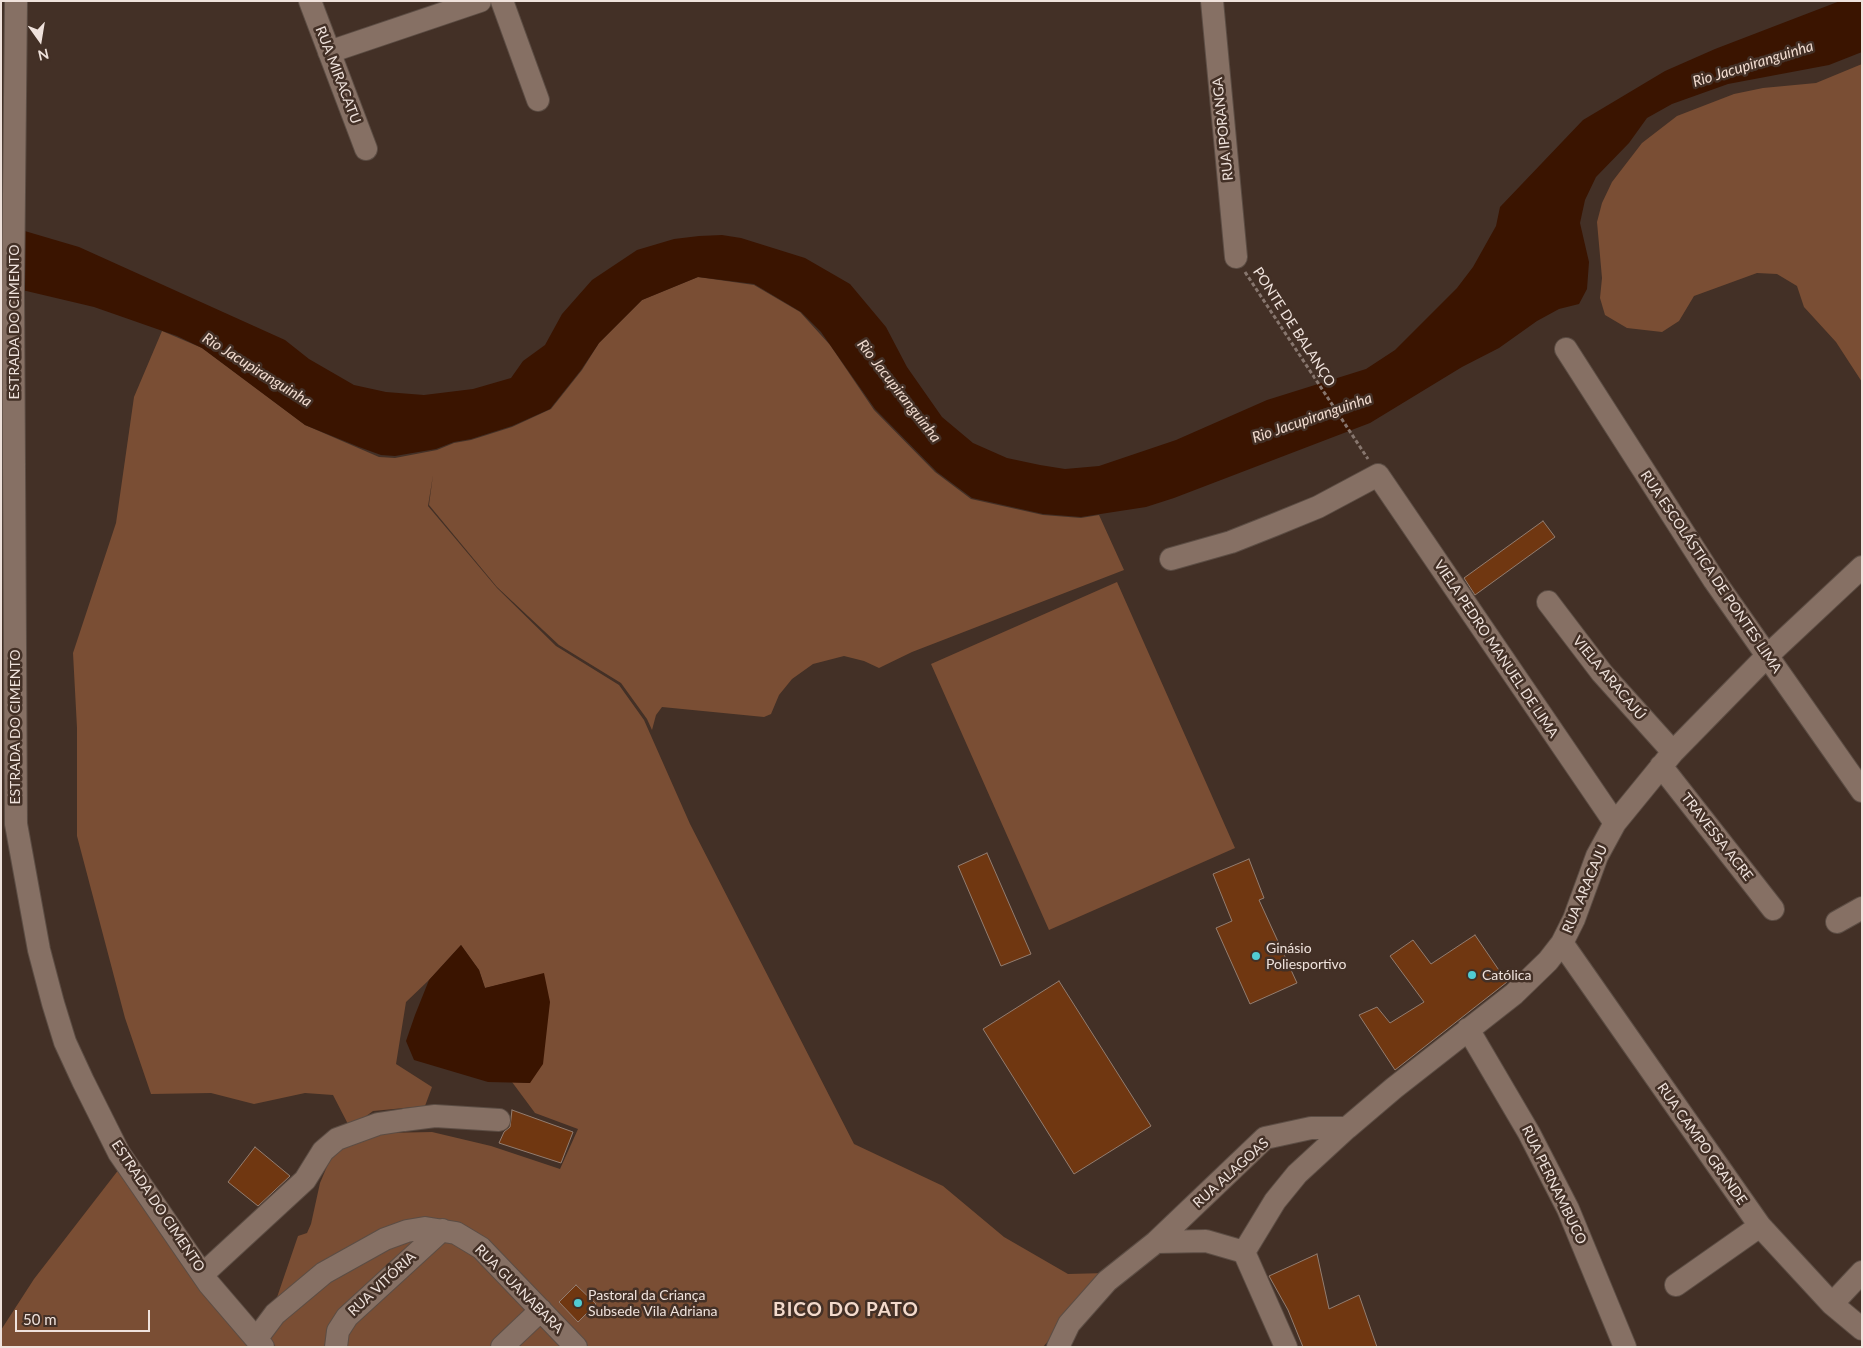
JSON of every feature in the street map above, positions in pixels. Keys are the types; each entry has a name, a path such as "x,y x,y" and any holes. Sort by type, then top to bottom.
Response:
{"street":[{"name":"ESTRADA DO CIMENTO","path":"16,1 14,418 16,824 39,950 60,1027 83,1080 119,1152 203,1274 260,1343"},
{"name":"RUA MIRACATU","path":"310,1 366,149"},
{"path":"329,52 480,1"},
{"path":"502,1 538,100"},
{"name":"RUA IPORANGA","path":"1212,1 1236,257"},
{"name":"ESTRADA DO CIMENTO","path":"1,8 15,41"},
{"name":"RUA ESCOLÁSTICA DE PONTES LIMA","path":"1566,349 1714,580 1766,657 1862,791"},
{"path":"1171,559 1231,542 1318,507 1373,467"},
{"name":"VIELA PEDRO MANUEL DE LIMA","path":"1373,467 1615,824"},
{"name":"RUA ARACAJU","path":"1244,1252 1275,1201 1297,1174 1347,1128 1514,994 1548,961 1562,943 1574,919 1597,856 1615,824 1667,759 1766,657 1862,567"},
{"name":"VIELA ARACAJÚ","path":"1548,602 1667,759"},
{"name":"TRAVESSA ACRE","path":"1667,759 1773,909"},
{"path":"1837,922 1862,908"},
{"name":"RUA CAMPO GRANDE","path":"1562,943 1760,1226 1832,1304 1862,1329"},
{"name":"RUA PERNAMBUCO","path":"1468,1029 1529,1132 1568,1209 1626,1347"},
{"path":"203,1274 305,1180 323,1151 337,1139 356,1130 435,1116 499,1120"},
{"name":"RUA ALAGOAS","path":"1058,1347 1069,1324 1107,1281 1156,1242 1265,1138 1311,1128 1347,1128"},
{"path":"1676,1285 1760,1226"},
{"name":"RUA GUANABARA","path":"260,1343 275,1314 324,1273 352,1255 407,1231 425,1228 456,1233 481,1248 576,1347"},
{"name":"RUA VITÓRIA","path":"336,1347 338,1331 347,1317 442,1230"},
{"path":"1156,1242 1206,1241 1244,1252 1286,1347"},
{"path":"1832,1304 1862,1272"},
{"path":"502,1347 541,1310"}],"path":[{"name":"PONTE DE BALANÇO","path":"1236,257 1373,467"}],"shaded area":[{"path":"1862,64 1862,382 1836,342 1804,307 1797,286 1777,274 1757,273 1694,296 1679,321 1662,332 1627,328 1605,315 1600,298 1602,278 1597,222 1602,203 1612,182 1642,143 1677,116 1734,94 1763,88 1816,83"},
{"path":"698,277 754,285 800,312 830,345 874,410 935,472 971,499 1043,515 1081,518 1099,515 1124,570 912,652 879,668 864,661 844,656 813,664 792,679 779,695 771,714 764,717 662,707 656,715 652,730 647,719 621,683 559,645 497,587 429,505 433,475 428,506 497,588 556,646 619,685 644,720 690,824 854,1144 943,1186 1004,1237 1068,1274 1107,1273 1043,1347 581,1347 483,1246 411,1225 273,1309 298,1236 307,1233 311,1224 320,1183 331,1157 342,1145 382,1133 432,1132 491,1146 560,1169 578,1129 535,1113 512,1082 530,1083 544,974 485,988 479,970 461,945 406,1002 396,1064 432,1087 425,1106 373,1111 350,1128 333,1095 305,1093 254,1104 211,1093 151,1094 125,1018 77,836 77,728 73,653 116,523 134,397 162,331 202,348 305,425 379,457 395,458 437,450 454,443 471,440 512,427 551,409 582,370 599,343 642,300"},
{"path":"1117,582 1235,848 1049,930 931,664"},
{"path":"123,1164 257,1347 1,1347 1,1330 34,1279"},
{"path":"444,1233 458,1238 535,1310 496,1347 338,1347 339,1335"},
{"path":"427,1237 327,1347 276,1347 266,1334 291,1304 382,1245"},
{"path":"541,1315 572,1347 506,1347"}],"water":[{"name":"Rio Jacupiranguinha","path":"1840,1 1862,1 1862,52 1829,65 1728,84 1672,104 1647,118 1629,143 1596,177 1585,200 1580,223 1589,262 1587,289 1579,304 1559,309 1537,321 1499,348 1462,367 1370,423 1146,507 1081,517 1043,514 972,498 937,472 875,409 821,332 801,312 754,284 698,277 642,300 599,343 581,370 550,409 512,426 471,439 454,442 436,449 395,456 381,455 305,425 202,348 177,336 94,307 1,285 1,224 79,247 285,340 309,359 354,385 386,392 424,395 473,389 511,378 523,361 545,345 562,314 592,280 637,250 674,239 699,236 722,235 741,238 805,258 850,284 886,327 907,367 942,417 973,443 1007,458 1040,465 1065,469 1099,466 1176,440 1267,400 1366,369 1395,350 1457,288 1473,267 1496,226 1500,207 1583,120 1665,71 1715,49"},
{"path":"461,945 479,970 485,988 544,973 550,1002 543,1064 530,1083 488,1082 414,1060 406,1041 429,980"}],"building":[{"path":"1543,521 1555,537 1475,595 1464,578"},
{"path":"987,853 1031,954 1001,966 958,866"},
{"name":"Ginásio Poliesportivo","path":"1249,859 1264,898 1259,900 1297,983 1250,1004 1216,928 1232,921 1213,874"},
{"path":"1475,935 1507,982 1395,1070 1359,1015 1377,1007 1390,1023 1424,1002 1390,956 1413,940 1431,964"},
{"path":"1059,981 1151,1126 1074,1174 983,1029"},
{"path":"512,1110 573,1132 561,1163 499,1143 504,1132 510,1127"},
{"path":"255,1147 290,1176 258,1206 228,1182"},
{"path":"1317,1254 1329,1309 1359,1295 1377,1347 1303,1347 1288,1310 1269,1276"},
{"name":"Pastoral da Criança Subsede Vila Adriana","path":"576,1285 596,1304 578,1322 559,1302"}],"place":[{"name":"Ginásio Poliesportivo","path":"1256,956"},
{"name":"Católica","path":"1472,975"},
{"name":"Pastoral da Criança Subsede Vila Adriana","path":"578,1303"}],"district":[{"name":"BICO DO PATO","path":"846,1310"}]}
